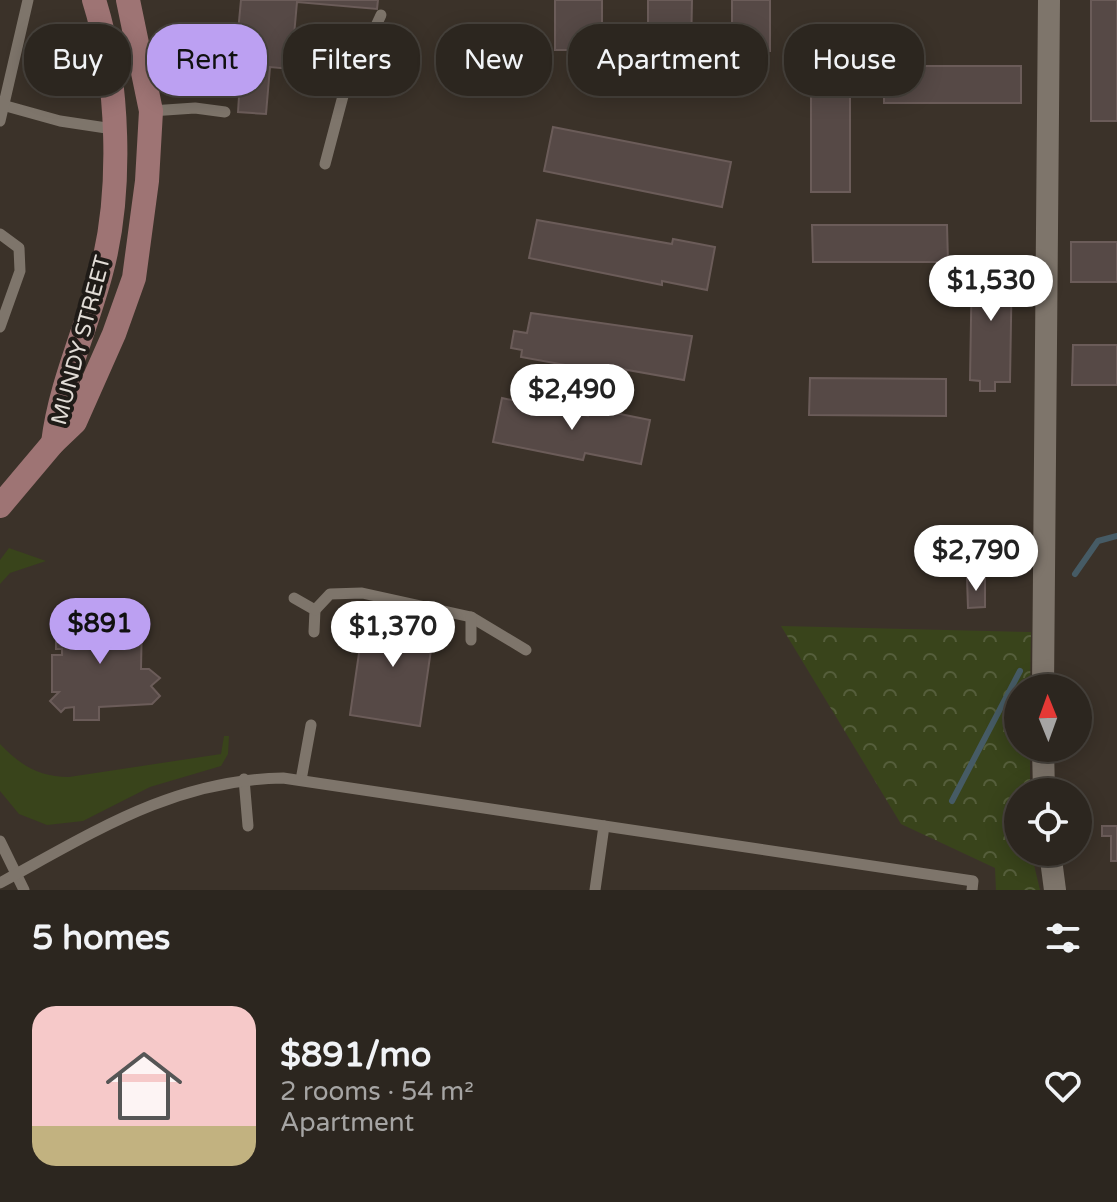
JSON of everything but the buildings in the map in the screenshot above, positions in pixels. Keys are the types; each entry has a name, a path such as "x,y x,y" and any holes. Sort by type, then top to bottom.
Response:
{"main road":[{"name":"MUNDY STREET","path":"53,443 56,416 102,270 115,179 112,84 94,0"},
{"name":"MUNDY STREET","path":"2,502 75,422 114,334 134,278 147,181 151,111 128,0"}],"street":[{"path":"1043,674 1049,0"},
{"path":"1052,866 1055,890"}],"lane":[{"path":"0,121 6,106 28,0"},
{"path":"325,164 343,96 381,15"},
{"path":"6,106 60,121 113,129"},
{"path":"151,111 195,108 225,112"},
{"path":"0,327 20,271 19,248 1,238"},
{"path":"314,632 315,610 330,594 349,592 471,617 526,650"},
{"path":"294,598 315,610"},
{"path":"471,617 471,640"},
{"path":"301,780 311,725"},
{"path":"244,779 248,826"},
{"path":"0,883 121,817 166,797 244,779 301,780 973,881 972,890"},
{"path":"595,890 604,826"},
{"path":"1,846 24,890"}],"green space":[{"path":"9,548 46,561 10,573 0,584 0,560"},
{"path":"781,626 1031,632 1030,674 1004,674 1004,762 1030,762 1030,778 1004,778 1004,866 1034,866 1040,890 996,890 995,868 901,824"},
{"path":"224,736 229,736 228,754 221,766 150,787 83,821 47,825 19,814 0,791 0,744 31,768 48,775 69,777 221,754"}],"waterway":[{"path":"1075,574 1098,541 1117,536"},
{"path":"952,801 1020,671"}]}
